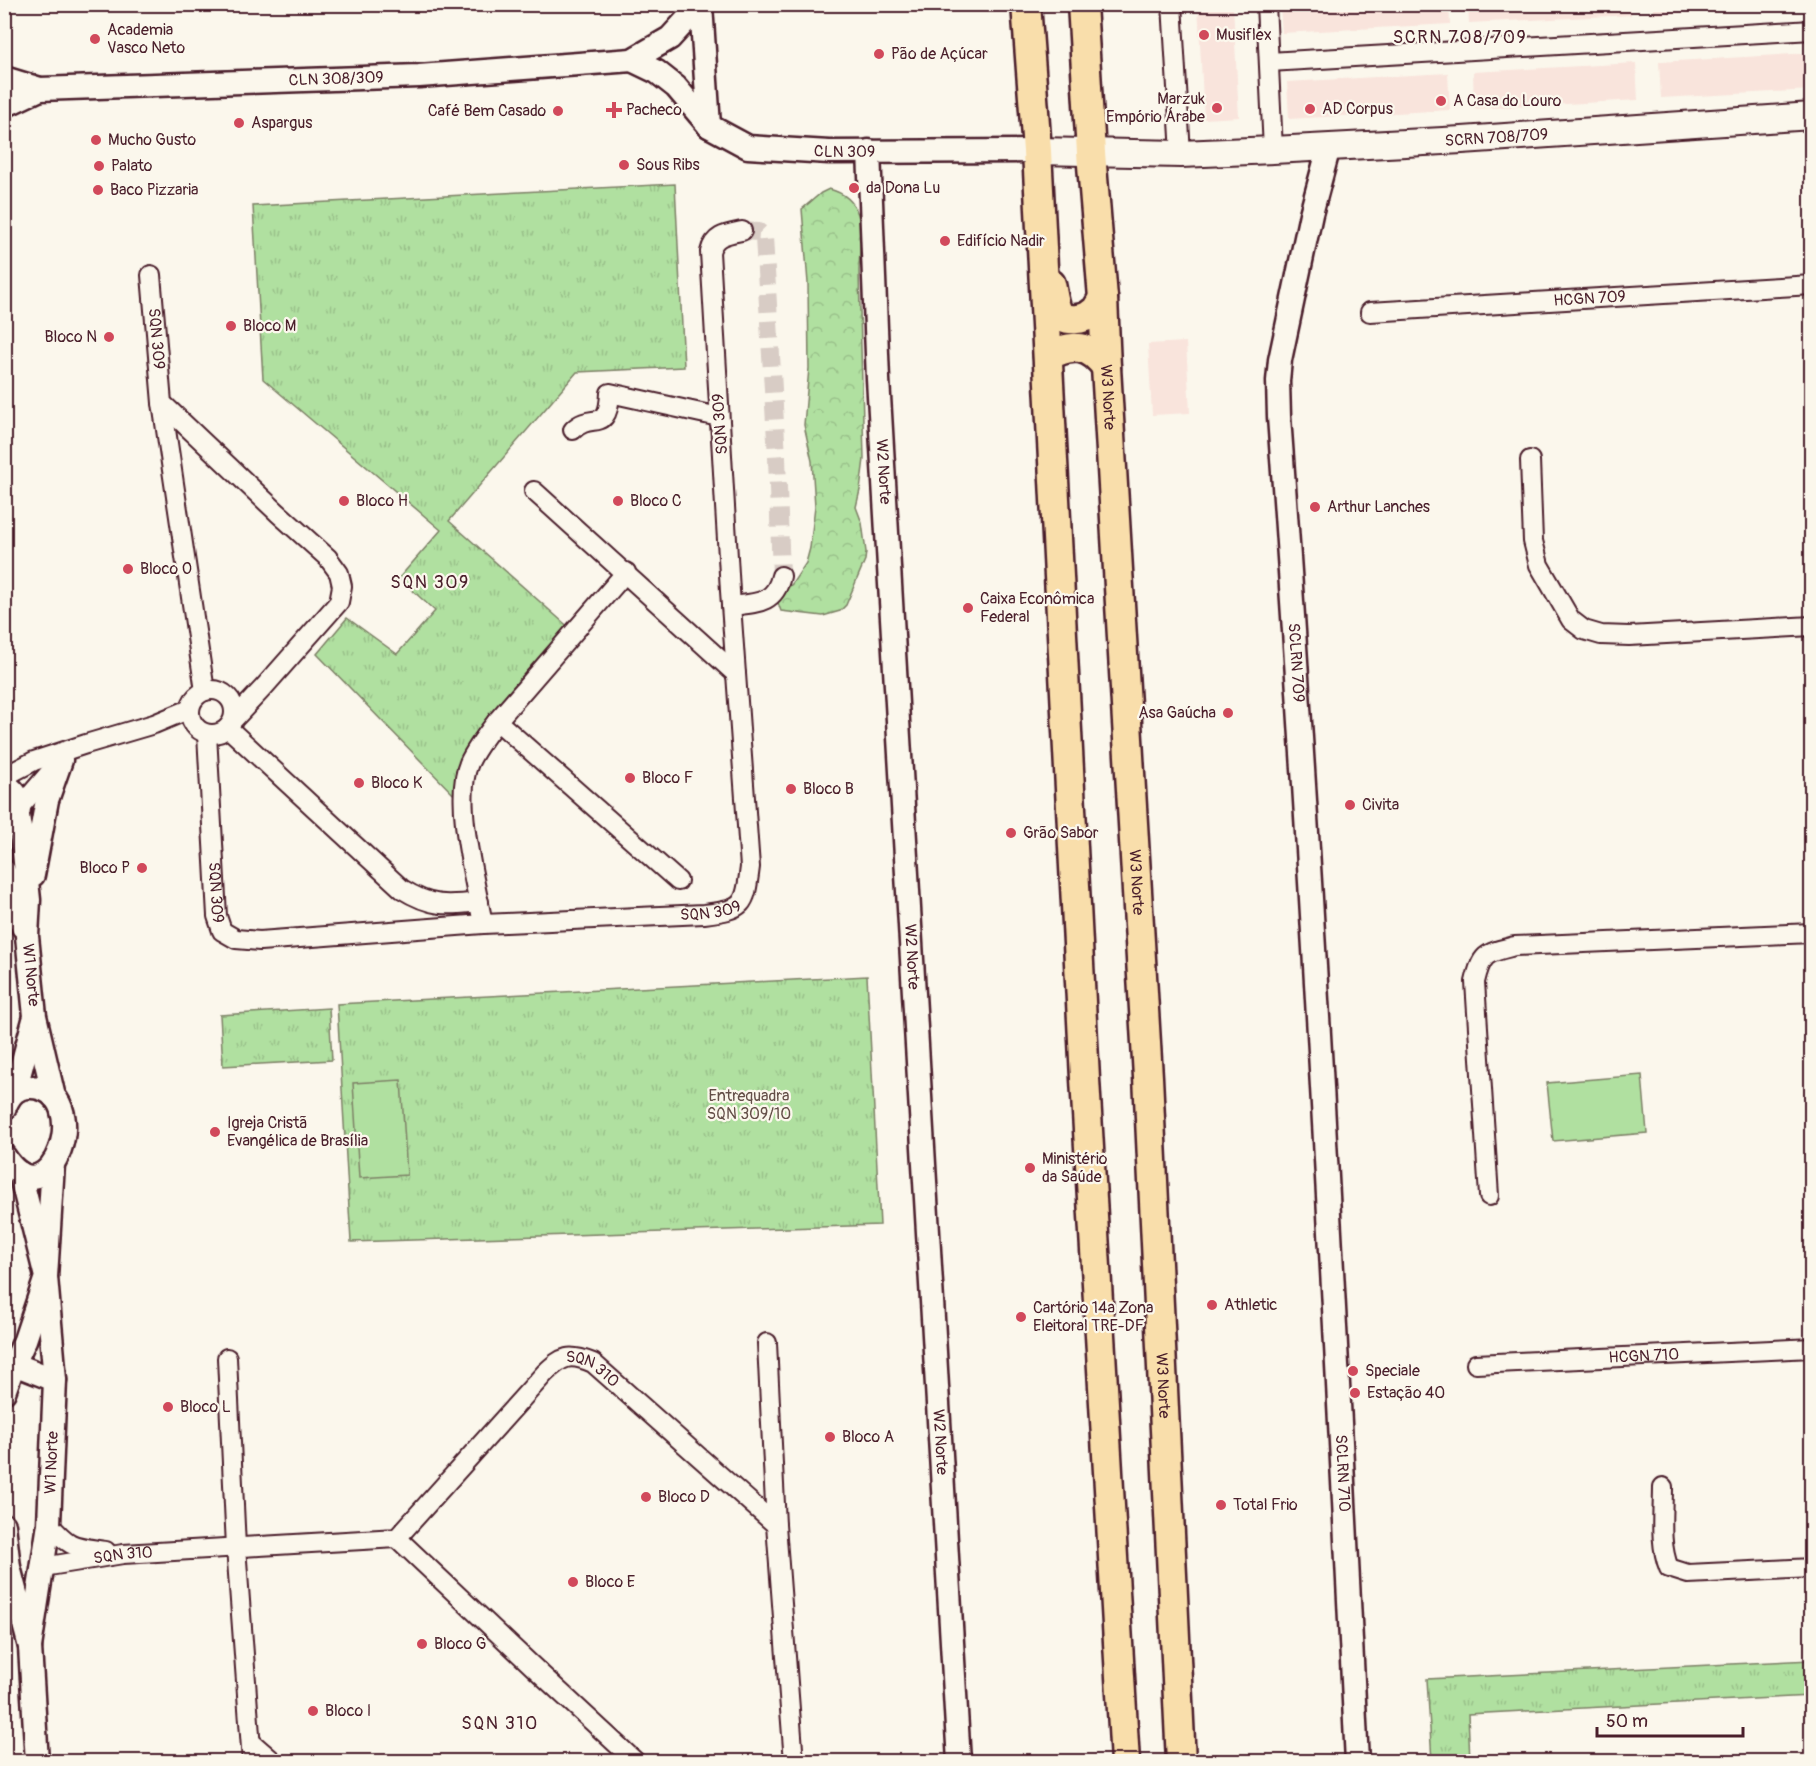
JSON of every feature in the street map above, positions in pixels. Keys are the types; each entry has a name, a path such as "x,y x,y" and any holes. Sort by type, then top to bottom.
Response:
{"main road":[{"path":"1026,4 1037,152 1085,1079 1125,1761"},
{"name":"W3 Norte","path":"1082,4 1103,298 1148,1077 1181,1761"},
{"name":"SCRN 708/709","path":"1091,153 1181,154 1462,141 1812,116"},
{"name":"CLN 309","path":"1037,152 1091,153"},
{"path":"1041,242 1057,311 1063,317 1082,319 1093,313 1103,298"},
{"path":"1048,356 1065,349 1081,348 1100,359 1106,367"},
{"path":"1122,1723 1132,1761"}],"street":[{"path":"1172,4 1181,154"},
{"path":"1266,4 1273,150"},
{"path":"632,60 670,38 701,5"},
{"path":"701,5 709,126"},
{"path":"1269,62 1812,30"},
{"name":"CLN 309","path":"632,60 657,72 676,87 709,126 748,147 829,152 1037,152"},
{"name":"CLN 308/309","path":"4,78 40,89 419,76 632,60"},
{"name":"CLN 308/309","path":"4,106 40,89"},
{"name":"SCLRN 709","path":"1327,1185 1301,736 1278,417 1278,381 1280,360 1311,214 1329,147"},
{"name":"W2 Norte","path":"869,151 878,379 959,1761"},
{"name":"SQN 309","path":"203,732 217,916 222,931 229,936 247,941 260,941 483,924 704,914 731,911 742,903 748,888 750,867 731,606 710,252 713,243 723,235 742,231"},
{"name":"SQN 309","path":"151,275 162,403 205,691"},
{"name":"HCGN 709","path":"1370,312 1812,285"},
{"path":"573,430 578,425 606,417 610,393 719,417"},
{"path":"154,724 215,734 222,732 339,602 342,586 339,573 327,558 162,403"},
{"path":"1530,460 1533,541 1539,565 1572,620 1584,630 1601,635 1629,636 1812,626"},
{"path":"534,491 736,674"},
{"path":"483,924 463,808 468,765 497,721 626,572"},
{"path":"731,606 762,602 775,594 781,576"},
{"path":"231,699 264,687"},
{"path":"203,732 190,717 190,709 193,701 205,691 219,691 231,699 235,709 231,724"},
{"path":"14,817 18,797 4,783 13,772 26,764 65,755 86,744 154,724 190,709"},
{"name":"SQN 309","path":"497,721 678,881"},
{"path":"231,724 402,889 429,903 460,905 479,903"},
{"path":"14,817 65,755"},
{"path":"15,896 47,800 65,755"},
{"name":"W1 Norte","path":"14,817 24,853 15,896"},
{"name":"W1 Norte","path":"4,871 15,896 27,936 35,1016 54,1096 61,1106 64,1120 60,1151 53,1164 46,1277 55,1380 49,1524 30,1647"},
{"path":"1490,1196 1475,982 1479,963 1484,956 1496,950 1515,946 1812,933"},
{"name":"W1 Norte","path":"10,1100 35,1016"},
{"path":"10,1100 24,1088 33,1087 54,1096"},
{"path":"10,1165 31,1176 37,1176 43,1174 53,1164"},
{"name":"W1 Norte","path":"4,1392 9,1364 25,1340 46,1277 10,1165"},
{"name":"SCLRN 710","path":"1327,1185 1357,1761"},
{"path":"767,1343 776,1526 794,1761"},
{"name":"HCGN 710","path":"1476,1364 1812,1348"},
{"name":"SQN 310","path":"9,1567 43,1567 123,1554 397,1538 545,1374 558,1361 570,1357 579,1357 593,1363 776,1526"},
{"path":"227,1358 236,1547 252,1761"},
{"path":"9,1364 55,1380"},
{"path":"1663,1487 1663,1549 1669,1568 1688,1574 1812,1568"},
{"path":"49,1524 62,1539 72,1546 123,1554"},
{"name":"W1 Norte","path":"4,1526 9,1567 30,1647 37,1761"},
{"path":"397,1538 636,1761"},
{"path":"251,1743 274,1761"}],"shaded area":[{"path":"1811,4 1811,6 1653,14 1653,5"},
{"path":"1198,5 1233,5 1239,117 1204,119"},
{"path":"1280,5 1449,5 1450,24 1282,33"},
{"path":"1468,5 1630,5 1631,15 1469,23"},
{"path":"1811,53 1811,90 1661,98 1659,62"},
{"path":"1636,63 1638,100 1474,109 1473,72"},
{"path":"1448,73 1450,110 1289,119 1287,82"},
{"path":"1186,342 1190,413 1152,415 1148,344"}],"green space":[{"path":"675,184 684,367 577,372 449,521 573,631 470,754 454,795 317,654 347,618 397,654 435,611 399,578 441,530 263,379 253,206"},
{"path":"829,189 842,194 851,202 860,222 859,272 864,459 856,507 862,523 866,552 865,560 846,605 840,611 823,616 781,611 778,603 780,595 792,584 806,563 810,548 815,506 812,461 804,425 809,368 808,283 802,209"},
{"name":"Entrequadra SQN 309/10","path":"867,976 880,1225 351,1242 337,1004"},
{"path":"329,1008 332,1060 223,1066 220,1015"},
{"path":"1642,1075 1647,1133 1553,1141 1547,1083"},
{"path":"401,1080 407,1175 359,1178 353,1083"},
{"path":"1811,1660 1811,1696 1468,1714 1470,1761 1432,1761 1427,1679"}],"tunnel":[{"path":"742,231 759,232 764,237 777,457 781,576"}],"place":[{"name":"Musiflex","path":"1204,35"},
{"name":"Academia Vasco Neto","path":"95,39"},
{"name":"Pão de Açúcar","path":"879,54"},
{"name":"A Casa do Louro","path":"1441,101"},
{"name":"Marzuk Empório Árabe","path":"1217,108"},
{"name":"AD Corpus","path":"1310,109"},
{"name":"Pacheco","path":"614,110"},
{"name":"Café Bem Casado","path":"558,111"},
{"name":"Aspargus","path":"239,123"},
{"name":"Mucho Gusto","path":"96,140"},
{"name":"Sous Ribs","path":"624,165"},
{"name":"Palato","path":"99,166"},
{"name":"da Dona Lu","path":"854,188"},
{"name":"Baco Pizzaria","path":"98,190"},
{"name":"Edifício Nadir","path":"945,241"},
{"name":"Bloco M","path":"231,326"},
{"name":"Bloco N","path":"109,337"},
{"name":"Bloco H","path":"344,501"},
{"name":"Bloco C","path":"618,501"},
{"name":"Arthur Lanches","path":"1315,507"},
{"name":"Bloco O","path":"128,569"},
{"name":"Caixa Econômica Federal","path":"968,608"},
{"name":"Asa Gaúcha","path":"1228,713"},
{"name":"Bloco F","path":"630,778"},
{"name":"Bloco K","path":"359,783"},
{"name":"Bloco B","path":"791,789"},
{"name":"Civita","path":"1350,805"},
{"name":"Grão Sabor","path":"1011,833"},
{"name":"Bloco P","path":"142,868"},
{"name":"Igreja Cristã Evangélica de Brasília","path":"215,1132"},
{"name":"Ministério da Saúde","path":"1030,1168"},
{"name":"Athletic","path":"1212,1305"},
{"name":"Cartório 14ª Zona Eleitoral TRE-DF","path":"1021,1317"},
{"name":"Speciale","path":"1353,1371"},
{"name":"Estação 40","path":"1355,1393"},
{"name":"Bloco L","path":"168,1407"},
{"name":"Bloco A","path":"830,1437"},
{"name":"Bloco D","path":"646,1497"},
{"name":"Total Frio","path":"1221,1505"},
{"name":"Bloco E","path":"573,1582"},
{"name":"Bloco G","path":"422,1644"},
{"name":"Bloco I","path":"313,1711"}],"district":[{"name":"SCRN 708/709","path":"1460,37"},
{"name":"SQN 309","path":"430,582"},
{"name":"SQN 310","path":"500,1723"}]}
